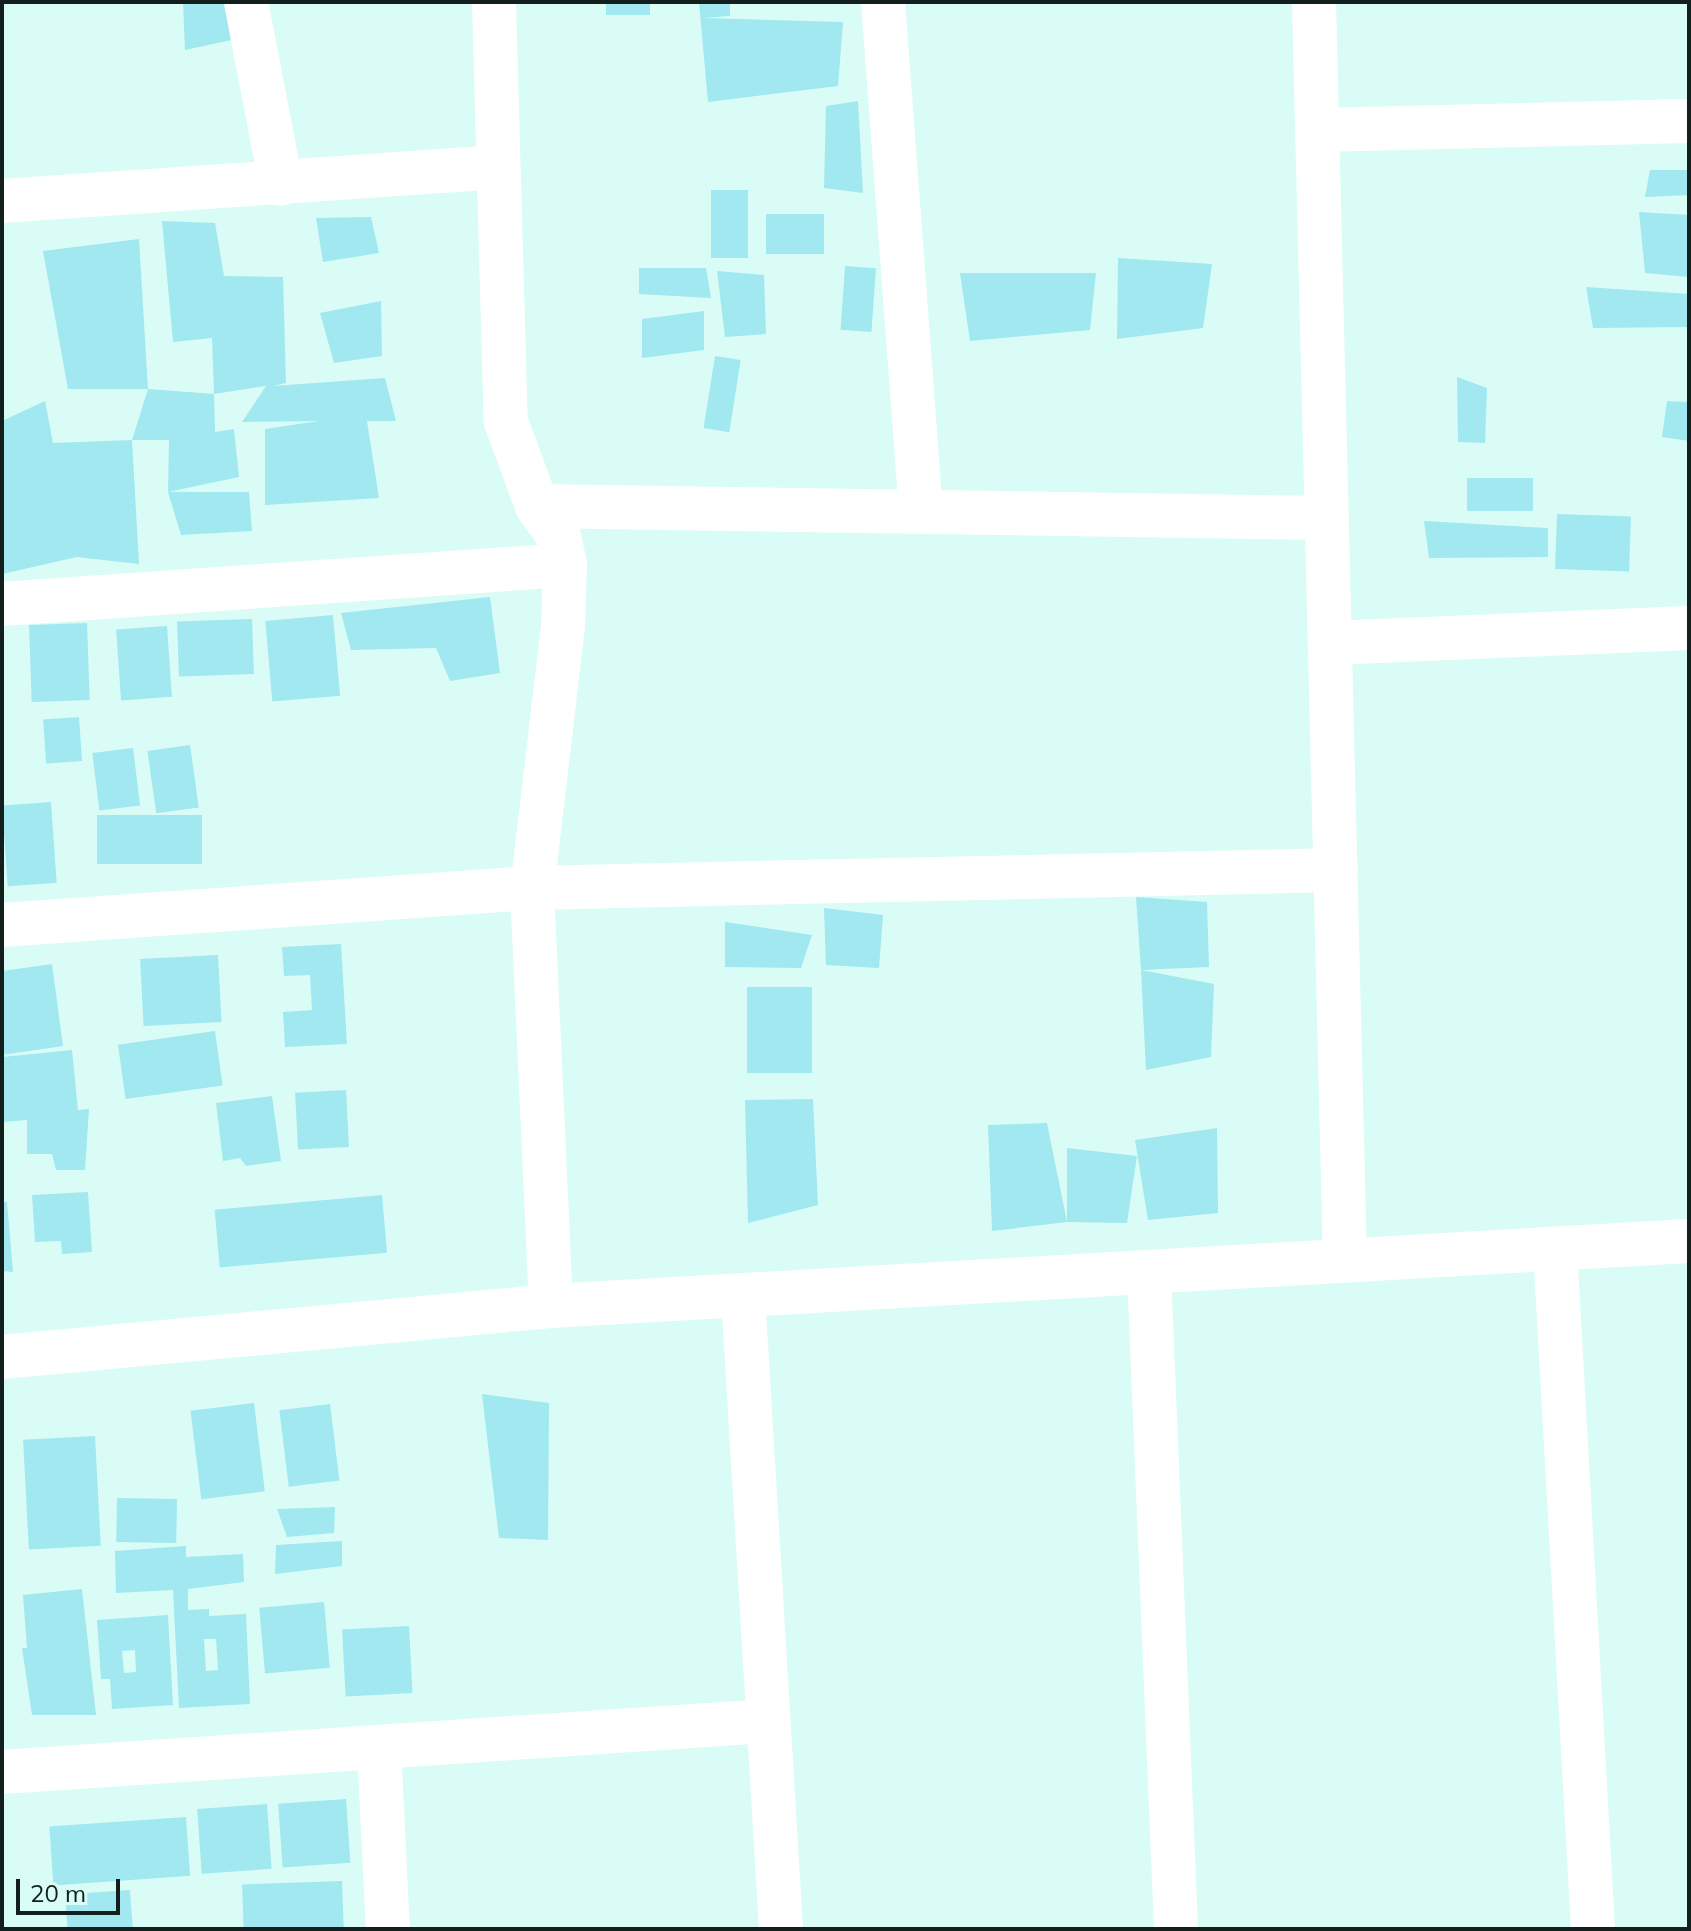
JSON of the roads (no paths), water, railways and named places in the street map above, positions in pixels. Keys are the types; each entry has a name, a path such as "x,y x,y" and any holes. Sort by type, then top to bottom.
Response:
{"street":[{"path":"246,2 281,184"},
{"path":"494,2 506,422 537,506 559,536 565,565 563,626 532,888 551,1306"},
{"path":"883,2 921,512"},
{"path":"1314,2 1345,1260"},
{"path":"1318,130 1689,121"},
{"path":"2,201 497,167"},
{"path":"537,506 1327,518"},
{"path":"2,604 565,565"},
{"path":"1330,643 1689,628"},
{"path":"2,925 532,888 1336,870"},
{"path":"2,1357 551,1306 1689,1241"},
{"path":"1555,1249 1593,1929"},
{"path":"1149,1272 1176,1929"},
{"path":"743,1295 781,1929"},
{"path":"2,1772 768,1721"},
{"path":"379,1747 388,1929"}]}
